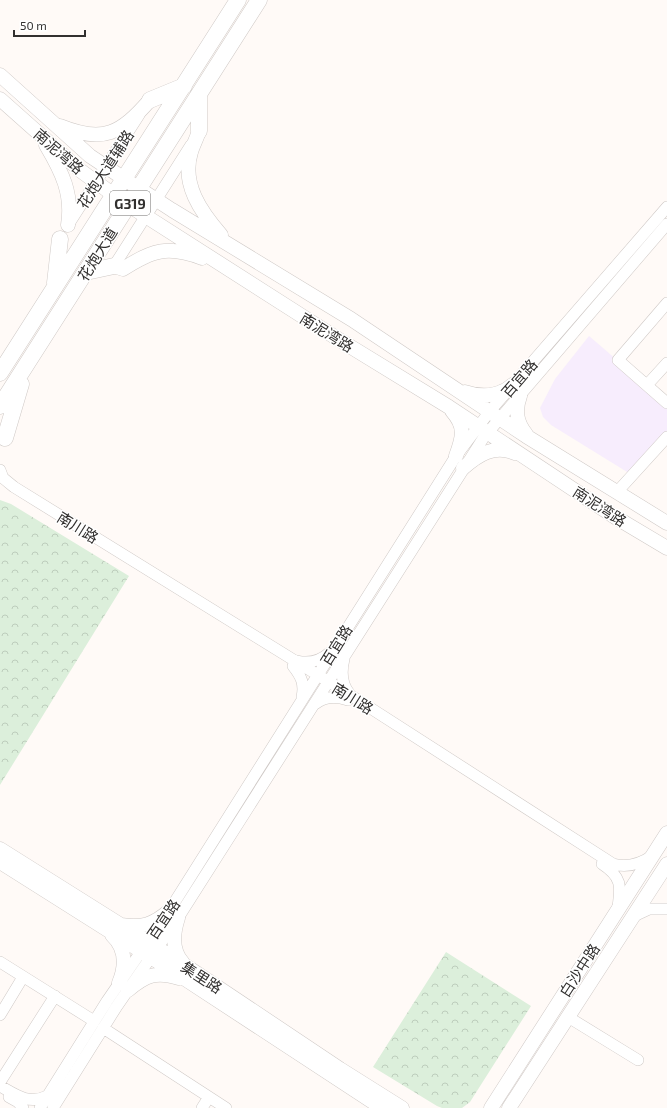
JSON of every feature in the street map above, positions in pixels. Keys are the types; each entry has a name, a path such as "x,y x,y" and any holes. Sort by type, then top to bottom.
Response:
{"highway":[{"name":"花炮大道","path":"0,373 238,0"},
{"name":"花炮大道","path":"0,406 259,0"},
{"path":"150,100 184,86"},
{"path":"199,95 199,131"},
{"path":"55,287 60,239"},
{"path":"86,272 114,266"},
{"path":"1,443 26,366"}],"main road":[{"name":"南泥湾路","path":"0,75 90,156 106,167 156,200 350,319 528,437 667,522"},
{"name":"南泥湾路","path":"0,99 81,171 128,205 338,339 446,404 520,455 615,517 667,548"},
{"path":"50,120 60,126 83,134 109,132 118,130 135,117 150,100"},
{"path":"199,131 191,153 189,166 189,178 192,191 204,216 232,247"},
{"path":"39,133 58,166 67,188 70,200 68,225"},
{"path":"114,266 123,269 144,256 156,252 171,250 198,256 223,266"},
{"path":"456,388 468,393 487,395 517,390 517,417 528,437"},
{"path":"446,404 456,416 462,427 462,434 456,456"},
{"path":"463,468 476,457 488,451 503,450 520,455"},
{"name":"白沙中路","path":"491,1108 667,833"},
{"name":"集里路","path":"0,849 149,950 402,1108"},
{"name":"集里路","path":"0,862 114,927"},
{"name":"白沙中路","path":"509,1108 667,864"},
{"path":"173,915 175,926 173,943 175,952 186,973 144,977 124,986 123,954 115,937 114,927 146,925 173,915"},
{"name":"集里路","path":"186,973 382,1108"}],"street":[{"name":"花炮大道辅路","path":"60,239 150,100"},
{"path":"114,266 199,131"},
{"name":"百宜路","path":"517,390 667,207"},
{"name":"百宜路","path":"173,915 301,700 456,456 483,429 667,224"},
{"path":"667,303 618,360 667,403"},
{"path":"647,385 667,363"},
{"name":"百宜路","path":"40,1108 173,915 311,707 463,468 483,429"},
{"path":"617,492 667,437"},
{"name":"南川路","path":"0,470 3,478 14,487 293,663"},
{"name":"南川路","path":"0,488 10,492 316,677 613,864 618,866 630,865 642,862 652,856"},
{"path":"301,700 303,683 293,663 314,662 321,659 333,650"},
{"path":"311,707 327,698 350,698 343,683 342,676 345,654"},
{"name":"南川路","path":"350,698 611,869 618,880 620,887 617,910"},
{"path":"634,916 649,909 667,909"},
{"path":"0,962 99,1024 226,1108"},
{"path":"0,1015 23,977"},
{"path":"0,1082 55,996"},
{"path":"568,1017 638,1060"},
{"name":"百宜路","path":"53,1108 99,1024"},
{"path":"0,1086 27,1099 39,1100 47,1096"},
{"path":"0,1092 18,1102 23,1108"},
{"path":"202,1108 209,1097"}],"shaded area":[{"path":"589,336 667,403 667,437 632,475 551,425 543,417 540,408 555,379"}],"green space":[{"path":"0,500 11,504 129,576 0,785"},
{"path":"446,952 531,1006 470,1102 462,1108 442,1108 437,1106 373,1067"}]}
